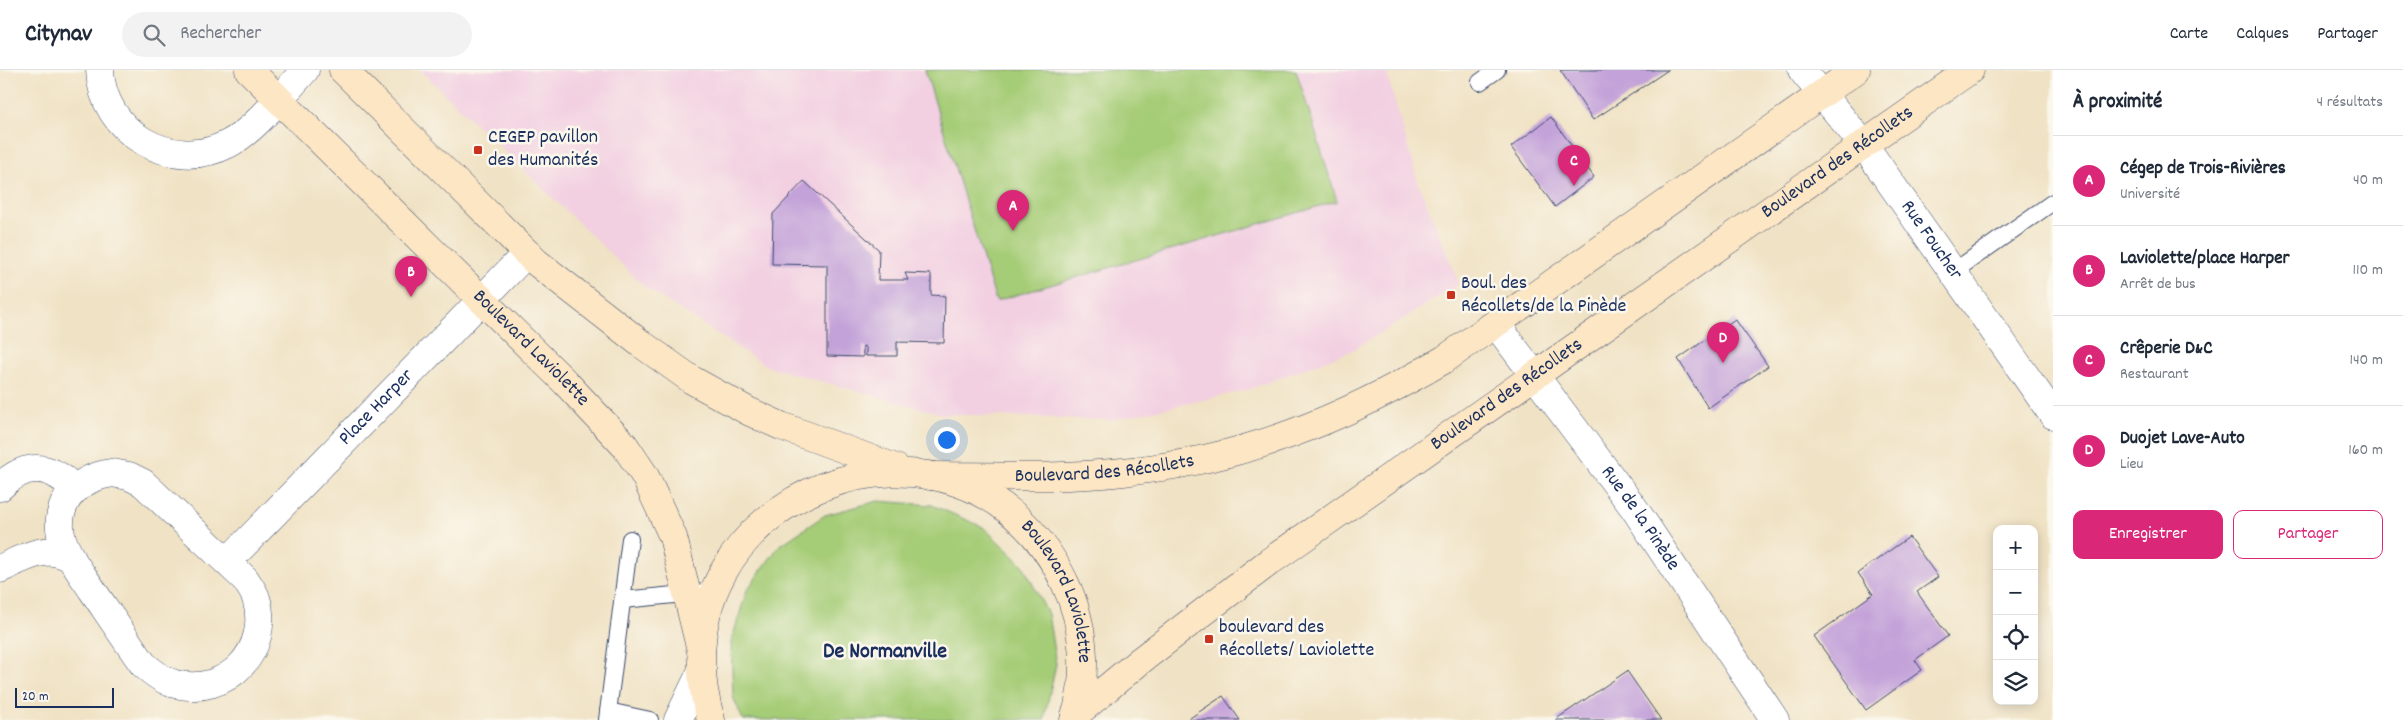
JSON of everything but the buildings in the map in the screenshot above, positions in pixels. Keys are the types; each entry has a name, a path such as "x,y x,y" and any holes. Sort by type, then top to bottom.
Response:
{"main road":[{"name":"Boulevard Laviolette","path":"249,70 566,383 635,460 657,499 673,537 702,660 710,720"},
{"name":"Boulevard Laviolette","path":"343,70 527,253 570,290 640,344 719,396 781,426 920,474 950,481 988,498 1022,523 1050,555 1069,592 1080,632 1082,674 1075,717"},
{"name":"Boulevard des Récollets","path":"702,660 708,614 715,591 730,561 753,531 767,518 815,488 851,476 889,472 1045,477 1123,472 1221,455 1299,432 1373,400 1445,359 1856,70"},
{"name":"Boulevard des Récollets","path":"1075,717 1141,660 1269,562 1970,70"}],"street":[{"path":"100,70 104,96 112,112 124,127 138,139 173,153 192,154 211,151 228,144 244,134 305,70"},
{"name":"Rue Foucher","path":"1802,70 1864,145 2053,414"},
{"name":"Place Harper","path":"227,562 527,253"},
{"name":"Rue de la Pinède","path":"1496,324 1634,508 1775,720"},
{"path":"0,487 20,471 37,469 55,473 74,488"},
{"path":"112,473 129,476 143,483 227,562 245,579 256,597 260,618 258,640 248,659 233,675 213,684 193,687 173,684 156,675 143,664 72,559 66,547 60,523 62,510 74,488 96,475 112,473"},
{"path":"0,569 46,551 61,552 72,559"},
{"path":"678,720 702,660"}],"lane":[{"path":"1480,82 1497,70"},
{"path":"1953,272 2053,202"},
{"path":"630,539 608,716 650,720"},
{"path":"623,600 715,591"}],"shaded area":[{"path":"420,70 1386,70 1417,179 1459,284 1351,351 1247,390 1113,420 942,414 768,367 645,287"}],"green space":[{"path":"925,70 1296,70 1337,201 996,301"},
{"path":"878,501 932,505 983,527 1023,565 1048,614 1056,664 1044,720 743,720 733,697 731,642 747,590 779,546 825,515"}],"place":[{"name":"CEGEP pavillon des Humanités","path":"478,150"},
{"name":"Crêperie D&C","path":"1574,186"},
{"name":"Cégep de Trois-Rivières","path":"1013,231"},
{"name":"Boul. des Récollets/de la Pinède","path":"1451,295"},
{"name":"Laviolette/place Harper","path":"411,297"},
{"name":"Duojet Lave-Auto","path":"1723,363"},
{"name":"boulevard des Récollets/ Laviolette","path":"1209,639"}],"district":[{"name":"De Normanville","path":"885,652"}]}
